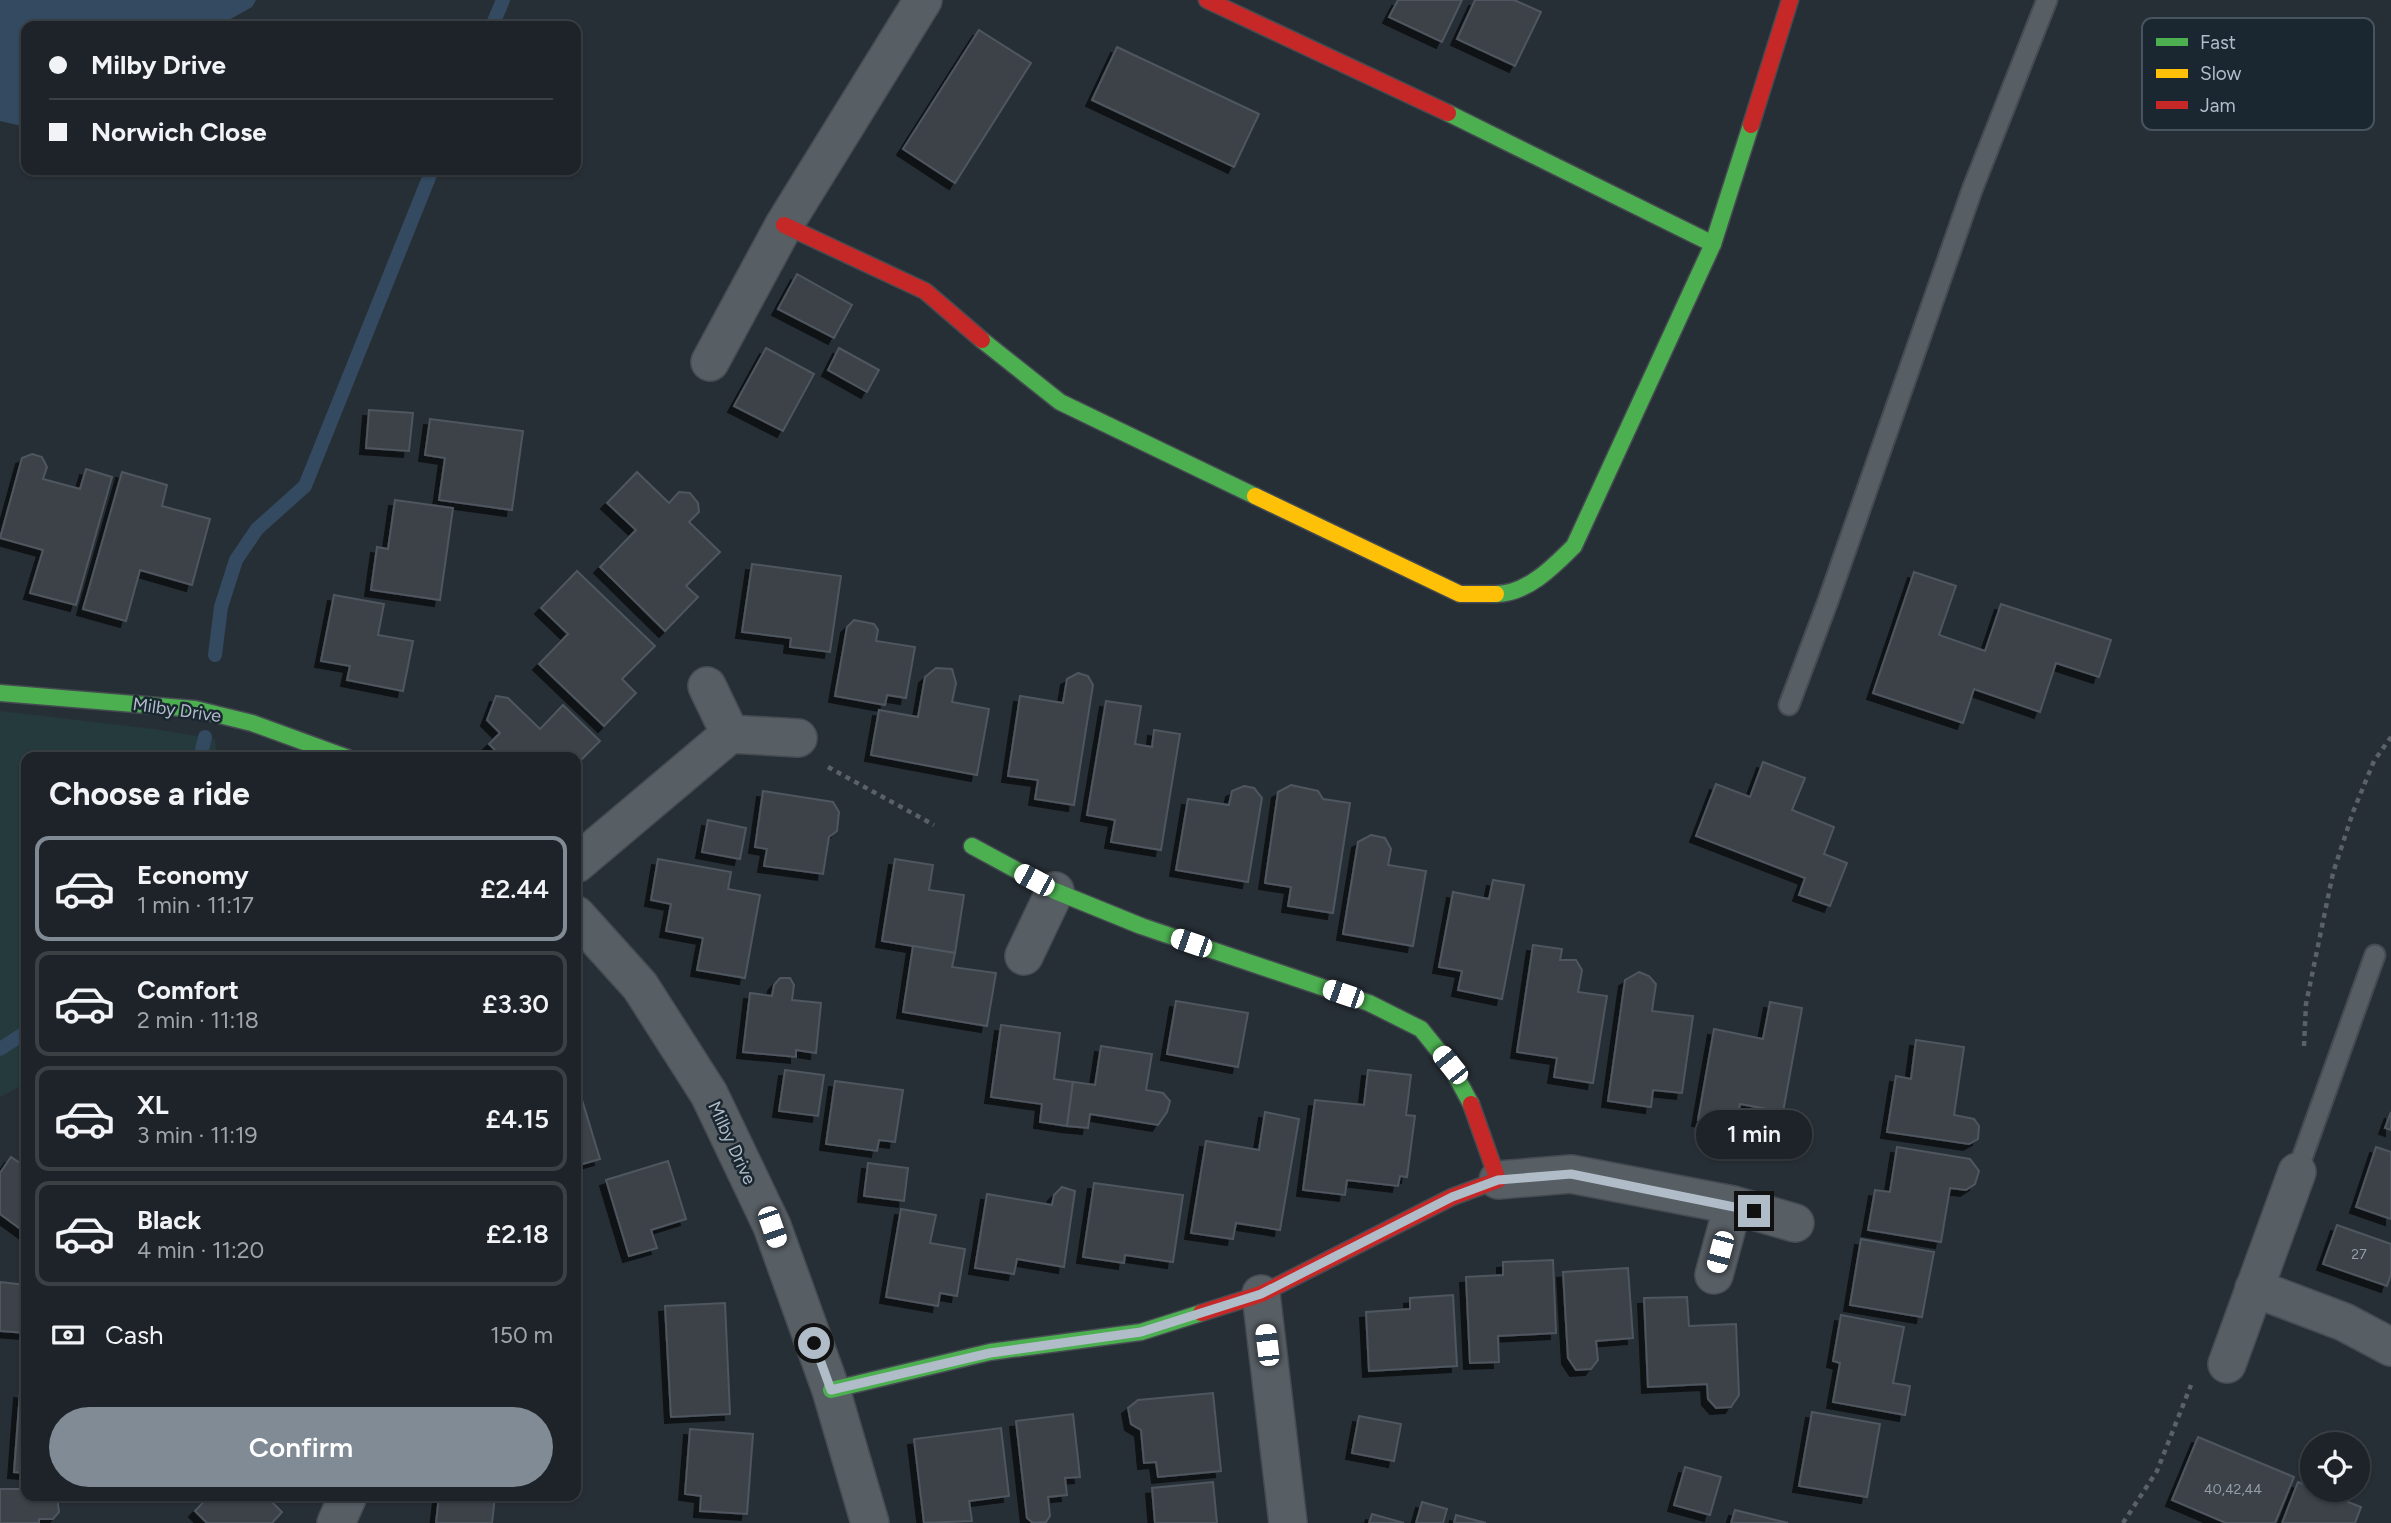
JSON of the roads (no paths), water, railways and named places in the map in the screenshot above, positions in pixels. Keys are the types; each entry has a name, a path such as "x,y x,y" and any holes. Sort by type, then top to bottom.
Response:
{"street":[{"path":"710,362 784,225 923,0"},
{"path":"1207,0 1401,90 1713,244"},
{"path":"784,225 925,290 998,354 1060,402 1460,594 1505,594 1545,575 1574,547 1713,244 1790,0"},
{"path":"707,686 730,734"},
{"name":"Milby Drive","path":"0,693 195,709 252,723 332,752"},
{"path":"581,860 730,734 785,737"},
{"path":"972,846 1055,891 1141,926 1369,1003 1421,1029 1450,1065 1470,1102 1498,1180"},
{"path":"1024,956 1055,891"},
{"name":"Milby Drive","path":"581,921 640,986 709,1094 772,1227 831,1390 870,1523"},
{"path":"2211,1370 2254,1288 2297,1172"},
{"path":"831,1390 990,1353 1141,1332 1261,1294 1452,1197 1498,1180 1571,1174 1733,1205 1795,1223"},
{"path":"1714,1275 1733,1205"},
{"path":"2254,1288 2344,1322 2391,1347"},
{"path":"1261,1294 1288,1523"},
{"path":"336,1523 346,1501"}],"lane":[{"path":"1789,705 1972,190 2047,0"},
{"path":"2297,1172 2375,955"}],"water":[{"path":"0,0 256,0 252,7 227,21 21,21 21,126 0,121"}],"waterway":[{"path":"494,21 503,0"},
{"path":"215,655 221,607 236,560 257,529 305,486 430,175"},
{"path":"201,752 205,737"},
{"path":"0,1049 21,1035"}]}
